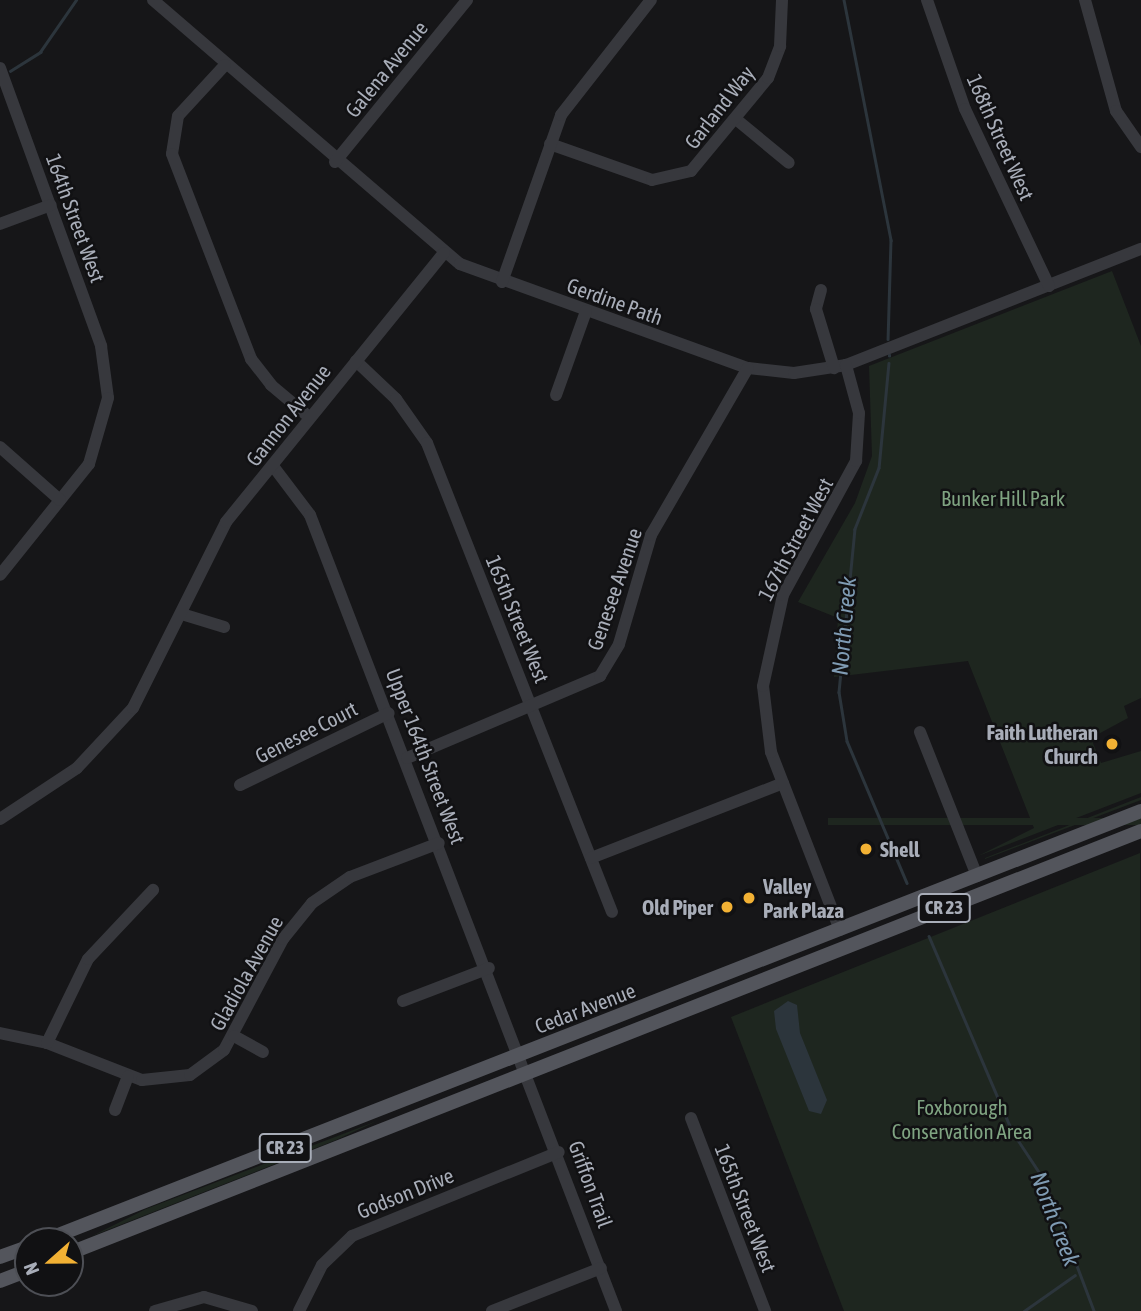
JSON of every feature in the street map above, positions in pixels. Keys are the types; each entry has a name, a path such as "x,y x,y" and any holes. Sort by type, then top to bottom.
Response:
{"main road":[{"name":"Cedar Avenue","path":"79,1227 1141,811"},
{"name":"Cedar Avenue","path":"84,1247 528,1070 1141,831"},
{"path":"796,966 840,930"}],"street":[{"name":"Gerdine Path","path":"153,0 335,162 444,253 502,282 748,368 794,373 840,367 1141,249"},
{"name":"Galena Avenue","path":"335,162 467,0"},
{"path":"502,282 550,144 574,94 651,0"},
{"name":"Garland Way","path":"550,144 667,180 701,162 737,120 775,61 782,0"},
{"name":"168th Street West","path":"927,0 965,109 1049,286"},
{"path":"1085,0 1116,111 1141,147"},
{"path":"225,65 178,116 172,154 251,359 271,385 310,417"},
{"name":"164th Street West","path":"0,68 101,346 107,384 95,451 0,575"},
{"path":"737,120 789,163"},
{"path":"0,225 51,205"},
{"name":"Gannon Avenue","path":"0,819 77,768 110,736 153,679 185,615 213,541 444,253"},
{"name":"167th Street West","path":"821,289 816,309 859,413 856,461 783,595 765,655 765,721 783,783 840,930"},
{"path":"556,395 586,311"},
{"name":"165th Street West","path":"355,361 396,398 427,443 612,912"},
{"name":"Genesee Avenue","path":"407,758 586,687 610,664 651,535 748,368"},
{"path":"0,447 60,500"},
{"name":"Upper 164th Street West","path":"273,466 310,515 528,1070"},
{"path":"185,615 224,627"},
{"name":"Genesee Court","path":"240,785 389,713"},
{"path":"920,732 977,876"},
{"path":"591,858 783,783"},
{"name":"Gladiola Avenue","path":"0,1033 47,1043 128,1076 166,1081 190,1074 234,1036 283,939 312,903 350,877 439,843"},
{"path":"47,1043 88,959 153,890"},
{"path":"403,1001 489,968"},
{"path":"234,1036 263,1052"},
{"name":"Griffon Trail","path":"528,1070 616,1311"},
{"path":"115,1110 128,1076"},
{"name":"165th Street West","path":"691,1118 764,1311"},
{"name":"Godson Drive","path":"299,1311 322,1265 352,1236 559,1152"},
{"path":"492,1311 601,1268"},
{"path":"155,1311 204,1297 252,1311"}],"green space":[{"name":"Bunker Hill Park","path":"1112,271 1141,346 1141,698 1124,706 1128,718 1091,738 1101,763 1141,751 1141,793 978,856 1034,828 968,661 834,677 838,618 798,602 855,503 872,456 869,366"},
{"path":"1141,797 1141,800 985,859 985,858"},
{"path":"828,818 1141,818 1141,825 828,825"},
{"name":"Foxborough Conservation Area","path":"1140,853 1141,1311 844,1311 731,1017"},
{"path":"377,1121 336,1140 92,1236 146,1209"}],"shaded area":[{"path":"788,1001 797,1005 800,1033 827,1100 821,1114 809,1111 776,1029 774,1011"}],"waterway":[{"path":"10,71 40,52 76,0"},
{"name":"North Creek","path":"844,0 891,240 888,339"},
{"name":"North Creek","path":"889,363 879,468 855,529 839,692 847,741 907,883"},
{"name":"North Creek","path":"929,936 1012,1131 1045,1181 1094,1311"},
{"path":"1024,1311 1075,1275"}],"place":[{"name":"Faith Lutheran Church","path":"1112,744"},
{"name":"Shell","path":"866,849"},
{"name":"Valley Park Plaza","path":"749,898"},
{"name":"Old Piper","path":"727,907"}]}
